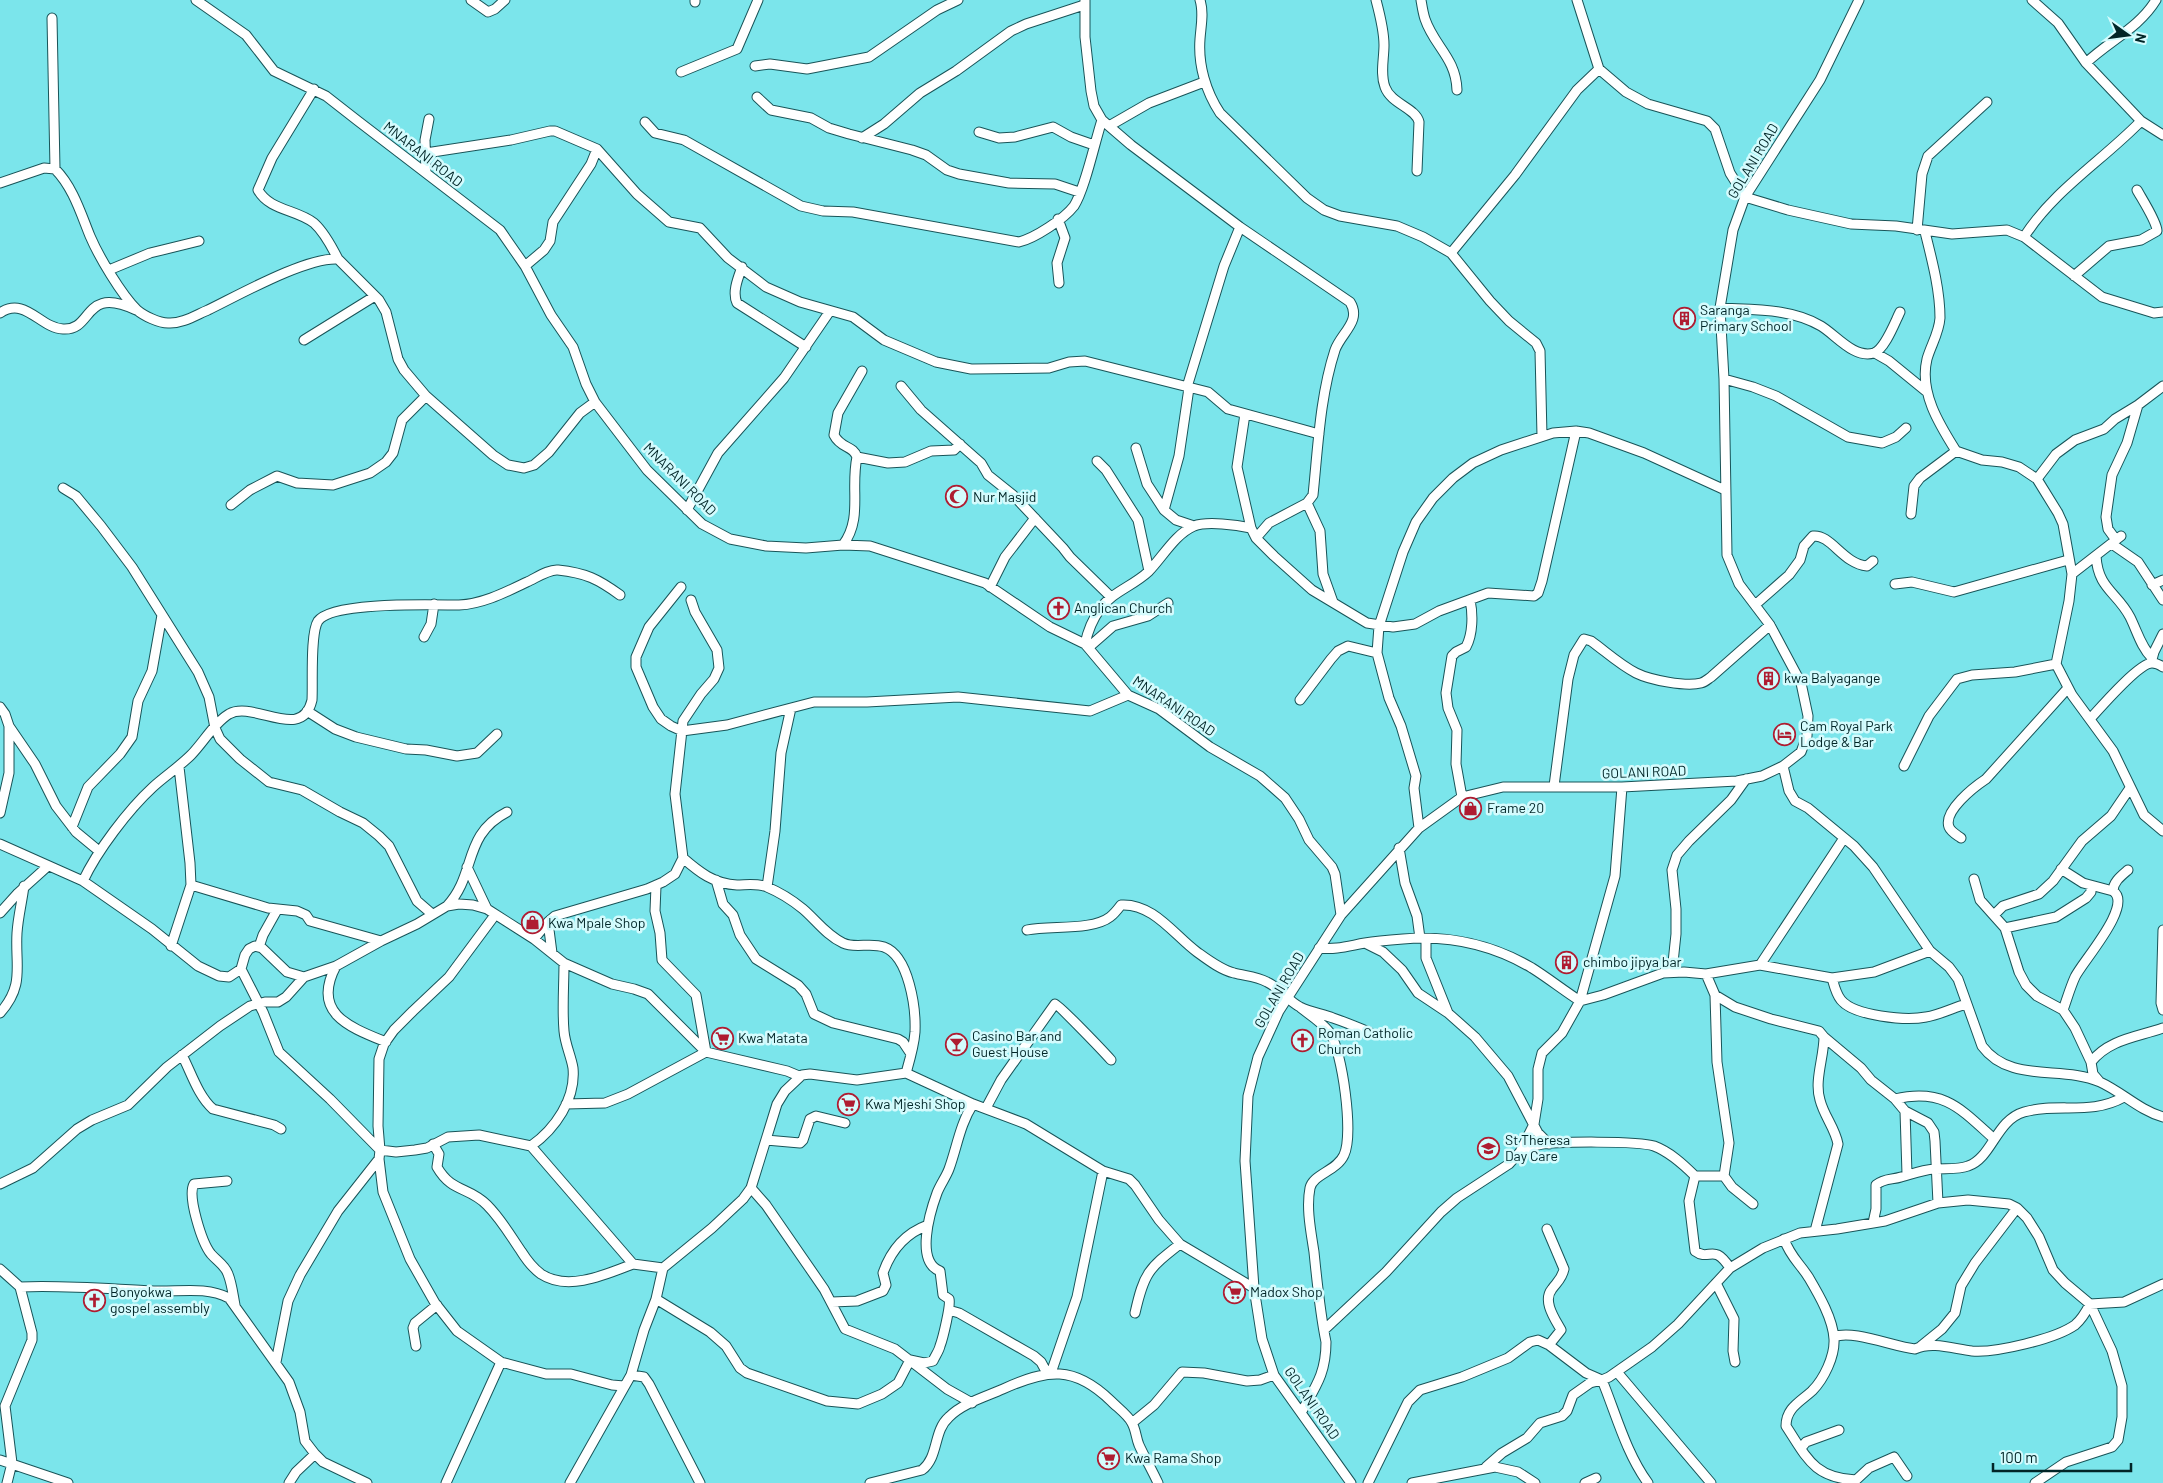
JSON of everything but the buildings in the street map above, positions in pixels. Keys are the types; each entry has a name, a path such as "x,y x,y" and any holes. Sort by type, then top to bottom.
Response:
{"street":[{"name":"MNARANI ROAD","path":"196,0 246,34 274,71 314,89 341,106 500,230 524,266 551,315 574,346 586,384 595,402 647,470 702,524 718,533 746,543 784,548 843,545 870,546 946,570 990,587 1050,627 1087,645 1128,695 1158,709 1210,747 1260,776 1286,798 1309,840 1328,860 1335,874 1341,915"},
{"path":"472,0 488,12 495,9 505,0"},
{"path":"681,72 736,49 758,0"},
{"path":"755,66 770,64 807,69 869,57 936,10 958,0"},
{"path":"1200,0 1203,12 1199,45 1204,82 1210,98 1220,113 1307,198 1324,210 1340,216 1397,226 1423,236 1451,253 1509,321 1536,343 1540,351 1542,436"},
{"path":"1376,0 1383,29 1384,84 1387,94 1395,102 1415,115 1419,122 1417,171"},
{"path":"1421,0 1425,19 1453,66 1457,90"},
{"path":"1577,0 1599,69 1626,92 1648,104 1708,121 1715,129 1730,174 1745,196 1820,218 1851,224 1961,234 1997,229 2007,230 2024,237 2102,297 2154,313 2163,312"},
{"name":"GOLANI ROAD","path":"1351,1483 1302,1411 1274,1375 1262,1339 1254,1288 1245,1161 1248,1096 1258,1057 1279,1011 1341,915 1419,828 1462,798 1504,787 1622,787 1746,779 1762,776 1783,766 1800,752 1807,736 1808,716 1801,682 1770,625 1739,584 1727,555 1724,379 1720,308 1733,230 1745,196 1820,80 1858,0"},
{"path":"2032,0 2058,23 2086,63 2141,121 2163,134"},
{"path":"2086,63 2097,52 2136,25 2156,0"},
{"path":"862,138 884,124 920,93 956,71 1011,31 1085,2 1085,37 1091,90 1094,106 1102,120 1131,146 1240,227 1350,302 1353,308 1353,322 1336,348 1327,378 1313,495 1307,503 1269,523 1256,538"},
{"path":"52,18 55,169 70,190 98,252 138,311"},
{"path":"1451,253 1515,175 1577,90 1599,69"},
{"path":"1109,126 1149,103 1204,82"},
{"path":"314,89 272,158 258,190 262,196 279,208 304,217 314,224 328,241 338,259 375,296 386,312 398,359 404,370 426,396 493,455 508,465 524,468 534,465 542,459 580,413 595,402"},
{"path":"757,97 771,110 811,118 829,128 912,150 926,155 947,170 974,178 1009,184 1055,184 1079,192"},
{"path":"1987,102 1928,156 1922,174 1921,231 1936,283 1940,319 1927,360 1927,392 1944,432 1956,451 1982,460 2002,462 2019,467 2037,479 2063,524 2072,574 2069,601 2056,664 2081,708 2113,751 2144,815 2163,831"},
{"path":"426,173 426,140 429,119"},
{"path":"644,122 655,132 684,140 801,206 823,211 853,212 1019,242 1041,234 1074,206 1102,120"},
{"path":"2024,237 2037,216 2053,199 2122,140 2141,121"},
{"path":"978,132 999,138 1015,137 1053,127 1071,138 1094,145"},
{"path":"426,153 511,140 550,131 597,149 637,194 663,217 677,225 700,228 728,258 766,287 800,302 853,317 884,340 947,365 989,370 1049,368 1069,362 1085,361 1208,392 1228,410 1319,434"},
{"path":"524,266 550,242 553,222 591,164 597,149"},
{"path":"0,183 44,168 55,169"},
{"path":"2074,276 2109,246 2141,240 2157,231 2156,224 2137,190"},
{"path":"1058,219 1065,238 1057,263 1058,283"},
{"path":"1164,510 1178,456 1188,387 1224,266 1240,227"},
{"path":"110,270 150,254 199,241"},
{"path":"0,313 12,308 20,308 29,311 53,327 62,329 76,326 98,304 104,302 119,303 158,321 180,322 278,276 324,259 338,259"},
{"path":"742,267 736,283 736,303 806,347"},
{"path":"304,340 375,296"},
{"path":"1720,308 1790,314 1822,326 1836,339 1858,352 1875,353 1889,361 1927,392"},
{"path":"687,510 718,453 784,378 830,311"},
{"path":"1875,353 1883,345 1900,312"},
{"path":"843,545 854,527 854,472 857,457 852,449 840,444 834,435 838,413 862,371"},
{"path":"1724,379 1776,396 1848,436 1882,443 1896,437 1906,428"},
{"path":"901,386 921,410 980,463 988,475 1013,495 1070,557 1111,597"},
{"path":"2037,479 2056,454 2074,440 2104,429 2163,386"},
{"path":"231,505 250,490 277,476 297,483 333,485 370,473 386,462 393,453 402,420 426,396"},
{"path":"2138,405 2127,443 2112,475 2106,508 2108,528 2116,540 2138,562 2163,600"},
{"path":"1245,414 1237,467 1251,528 1256,538 1296,576 1321,596 1368,623 1379,626 1415,624 1439,612 1488,593 1524,597 1534,596 1538,593 1576,431"},
{"path":"1419,828 1414,788 1416,776 1401,726 1386,690 1377,653 1379,626 1403,552 1416,522 1433,498 1453,478 1473,463 1514,445 1542,436 1576,431 1590,433 1644,454 1725,490"},
{"path":"857,457 888,463 905,462 931,450 954,450 960,444"},
{"path":"1136,448 1148,484 1164,510 1176,520 1194,526"},
{"path":"1911,514 1914,486 1920,478 1956,451"},
{"path":"1097,461 1106,470 1138,520 1148,571"},
{"path":"63,488 76,496 102,526 132,566 198,672 209,697 214,728 226,746 269,782 302,790 363,823 379,836 389,846 417,901 432,914"},
{"path":"1307,503 1320,530 1323,574 1333,602"},
{"path":"990,587 1005,556 1035,518"},
{"path":"1087,645 1088,629 1093,619 1111,597 1148,571 1180,536 1194,526 1206,524 1251,528"},
{"path":"1755,605 1789,575 1800,560 1804,546 1813,536 1821,536 1838,552 1858,565 1866,566 1873,561"},
{"path":"2072,574 2116,540"},
{"path":"2096,556 2102,582 2129,616 2152,661 2163,667"},
{"path":"1895,584 1912,582 1954,592 2068,560"},
{"path":"83,881 99,851 143,797 162,779 179,767 227,715 242,710 253,711 286,721 307,711 312,700 313,634 317,622 321,618 356,608 409,604 469,604 501,595 557,570 593,576 620,595"},
{"path":"2152,585 2163,580"},
{"path":"681,587 649,627 636,657 636,668 657,713 671,726 682,731 727,725 814,702 867,702 958,697 1082,711 1095,710 1115,699 1128,695"},
{"path":"534,939 548,922 560,914 576,911 656,886 675,874 683,858 675,794 682,731 685,717 714,679 719,668 717,650 695,612 691,600"},
{"path":"1462,798 1456,764 1457,730 1448,708 1446,693 1452,656 1466,647 1469,640 1472,617 1470,600"},
{"path":"1087,645 1113,626 1148,616 1168,603"},
{"path":"424,638 431,624 434,604"},
{"path":"72,826 88,787 120,754 132,737 138,700 152,671 162,615"},
{"path":"1554,786 1568,679 1574,655 1584,639 1591,641 1635,673 1658,680 1694,684 1703,683 1711,677 1770,625"},
{"path":"2090,719 2128,679 2152,661 2163,634"},
{"path":"1300,700 1338,651 1348,646 1377,653"},
{"path":"1904,766 1929,716 1957,679 2015,672 2056,664"},
{"path":"1961,838 1950,830 1948,825 1949,813 1970,791 1986,779 2068,688"},
{"path":"0,707 5,714 9,726 35,764 56,806 86,842 99,851"},
{"path":"767,887 775,832 781,753 791,708"},
{"path":"307,711 335,729 356,736 406,749 426,750 456,756 477,753 497,734"},
{"path":"0,813 9,773 9,726"},
{"path":"1783,766 1789,791 1795,801 1808,808 1844,838 1873,867 1930,951 1949,967 1958,979 1982,1046 1986,1052 2004,1063 2022,1070 2040,1073 2059,1072 2099,1081 2149,1112 2163,1117"},
{"path":"171,946 190,885 190,862 179,767"},
{"path":"1672,972 1676,934 1676,909 1672,870 1677,856 1689,841 1731,800 1746,779"},
{"path":"1520,1152 1534,1124 1538,1099 1538,1069 1542,1053 1562,1033 1580,1001 1615,876 1622,787"},
{"path":"1994,915 2008,904 2039,894 2053,881 2082,842 2111,816 2130,788"},
{"path":"447,906 457,895 464,881 472,849 486,828 497,817 508,812"},
{"path":"1760,965 1844,838"},
{"path":"0,844 83,881 160,936 198,966 219,976 229,977 241,969 249,949 259,946 277,910"},
{"path":"1400,848 1405,883 1417,916 1426,958 1448,1013"},
{"path":"683,858 702,875 716,880 730,884 767,887 802,909 836,940 848,946 872,945 884,947 895,953 906,971 915,1015 911,1054 906,1073"},
{"path":"0,914 24,886 48,866"},
{"path":"467,867 487,909"},
{"path":"2061,869 2091,887 2113,891 2118,896 2116,910 2106,932 2075,978 2063,1010"},
{"path":"2113,891 2113,886 2117,880 2128,870"},
{"path":"1974,879 1980,900 2004,928 2019,972 2026,985 2036,996 2063,1010 2075,1028 2091,1062 2093,1074 2099,1081"},
{"path":"716,880 723,904 733,915 740,935 751,949 753,955 756,959 798,985 806,994 814,1014 833,1023 898,1039 903,1042 911,1054"},
{"path":"190,885 277,910 297,911 306,916 310,921 381,941"},
{"path":"0,1013 9,1003 15,990 18,963 18,928 24,886"},
{"path":"656,886 655,911 660,933 662,960 696,995 706,1052"},
{"path":"2004,928 2056,917 2086,898 2091,892 2091,887"},
{"path":"0,1184 33,1168 77,1129 92,1120 128,1105 182,1055 250,1006 278,1002 286,997 304,978 336,966 417,924 447,906 459,904 473,905 487,909 495,914 534,939 564,963 612,984 648,994 706,1052 787,1071 799,1076 810,1074 857,1080 906,1073 973,1104 1026,1124 1103,1171 1129,1179 1159,1220 1180,1244 1254,1288"},
{"path":"1027,930 1043,926 1073,926 1097,923 1110,918 1122,905 1132,904 1148,911 1163,922 1177,937 1210,961 1232,972 1266,981 1282,990 1287,998 1329,1031 1338,1047 1349,1127 1345,1154 1335,1168 1317,1177 1310,1186 1311,1229 1326,1342 1324,1368 1318,1384 1302,1411"},
{"path":"495,914 485,931 449,977 413,1011 386,1042 380,1059 378,1126 383,1192 410,1259 436,1306 457,1331 501,1362 546,1374 571,1374 617,1386 624,1386"},
{"path":"548,922 552,953"},
{"path":"2163,930 2161,1003 2163,1010"},
{"path":"1319,948 1340,949 1365,943 1423,939 1460,940 1486,947 1531,968 1580,1001 1603,995 1663,973 1706,974 1760,965 1832,978 1874,972 1930,951"},
{"path":"1365,943 1383,952 1402,970 1418,993 1448,1013 1475,1038 1508,1076 1538,1133 1549,1144"},
{"path":"259,946 287,972 304,978"},
{"path":"531,1146 557,1122 566,1104 573,1070 564,1036 564,963"},
{"path":"336,966 331,976 327,996 331,1010 353,1028 386,1042"},
{"path":"241,969 263,1012 279,1052 330,1099 379,1155"},
{"path":"1706,974 1715,995 1717,1062 1729,1143 1724,1176 1732,1186 1753,1204"},
{"path":"1832,978 1841,1000 1847,1006 1876,1015 1915,1019 1966,1004"},
{"path":"1715,995 1734,1007 1786,1023 1817,1029 1862,1068 1871,1080 1895,1099 1905,1111 1932,1128 1935,1140 1938,1203"},
{"path":"986,1108 1001,1080 1055,1004 1060,1005 1075,1025 1111,1060"},
{"path":"1301,1008 1334,1018 1369,1032"},
{"path":"2091,1062 2105,1049 2126,1039 2163,1028"},
{"path":"1816,1231 1838,1144 1836,1134 1820,1100 1819,1088 1824,1037"},
{"path":"566,1104 605,1103 634,1092 706,1052"},
{"path":"182,1055 200,1092 213,1109 274,1125 281,1129"},
{"path":"570,1483 631,1375 644,1330 656,1300 663,1268 712,1228 743,1199 751,1188 777,1104 784,1091 799,1076"},
{"path":"1895,1099 1912,1095 1941,1098 1970,1116 1994,1138"},
{"path":"1873,1223 1876,1209 1876,1184 1883,1180 1936,1169 1968,1167 1978,1161 1994,1138 2014,1116 2024,1112 2050,1109 2098,1108 2124,1097"},
{"path":"910,1360 924,1363 933,1361 940,1349 946,1317 949,1313 950,1302 942,1295 940,1271 931,1267 927,1258 928,1225 937,1192 948,1172 960,1130 973,1104"},
{"path":"1905,1111 1907,1174"},
{"path":"766,1140 800,1143 803,1140 810,1119 816,1116 845,1123"},
{"path":"276,1362 288,1301 300,1274 338,1211 379,1155 427,1148 448,1137 479,1135 531,1146 633,1264"},
{"path":"1324,1330 1386,1272 1441,1212 1457,1198 1508,1164 1520,1152 1529,1147 1549,1144 1638,1143 1654,1146 1672,1156 1695,1176 1724,1176"},
{"path":"433,1144 439,1154 437,1166 446,1180 452,1186 485,1202 502,1221 540,1274 560,1280 580,1281 633,1264 663,1268"},
{"path":"1049,1373 1077,1297 1103,1171"},
{"path":"1695,1176 1689,1201 1695,1251 1698,1254 1712,1253 1719,1255 1723,1257 1730,1268"},
{"path":"226,1181 194,1184 191,1191 192,1201 208,1249 224,1266 228,1274 235,1307"},
{"path":"751,1188 766,1204 832,1302 838,1317 848,1331 895,1349 947,1389 972,1403"},
{"path":"1486,1467 1502,1453 1523,1441 1540,1423 1562,1416 1567,1411 1573,1395 1590,1383 1602,1380 1617,1372 1652,1347 1672,1330 1730,1268 1763,1248 1800,1233 1837,1230 1873,1223 1938,1203 1968,1200 1998,1202 2017,1208 2027,1218 2039,1237 2053,1270 2090,1304 2112,1351 2122,1386 2122,1417 2118,1440 2112,1447 2066,1462 2035,1483"},
{"path":"1834,1337 1840,1335 1853,1336 1915,1349 1921,1346 1942,1329 1955,1313 1961,1286 1975,1263 2017,1208"},
{"path":"832,1302 857,1301 883,1291 886,1285 883,1272 894,1251 910,1233 928,1225"},
{"path":"1547,1228 1564,1269 1560,1280 1549,1294 1548,1300 1552,1313 1561,1330 1549,1345"},
{"path":"1784,1239 1789,1252 1808,1276 1834,1337 1832,1355 1823,1377 1812,1391 1798,1401 1786,1419 1786,1426 1813,1466 1836,1478 1857,1482 1869,1468 1894,1457 1907,1476"},
{"path":"1135,1313 1139,1293 1149,1270 1180,1244"},
{"path":"0,1269 20,1287 32,1327 32,1340 2,1407 12,1464 7,1483"},
{"path":"1716,1283 1734,1319 1733,1351 1735,1362"},
{"path":"2090,1304 2124,1302 2163,1284"},
{"path":"20,1287 60,1285 171,1291 202,1290 229,1298 276,1362 296,1396 305,1441 314,1454 323,1462 367,1483"},
{"path":"656,1300 710,1332 726,1346 740,1368 747,1373 828,1401 858,1404 882,1394 898,1383 910,1360"},
{"path":"1921,1346 1938,1346 1974,1351 2026,1344 2070,1328 2081,1320 2090,1304"},
{"path":"416,1346 413,1328 415,1323 436,1306"},
{"path":"949,1313 952,1311 959,1313 1034,1356 1049,1373"},
{"path":"1370,1482 1408,1402 1420,1390 1462,1377 1508,1358 1530,1342 1542,1341 1586,1373 1602,1380 1630,1456 1648,1483"},
{"path":"446,1483 501,1362"},
{"path":"1132,1423 1154,1404 1182,1372 1204,1373 1247,1381 1260,1380 1274,1375"},
{"path":"1617,1372 1711,1483"},
{"path":"870,1483 922,1470 928,1465 942,1424 952,1414 1019,1382 1049,1373 1068,1375 1104,1394 1132,1423 1139,1444 1158,1483"},
{"path":"631,1375 644,1377 649,1384 700,1483"},
{"path":"1801,1448 1806,1442 1839,1430"},
{"path":"289,1483 296,1472 314,1454"},
{"path":"0,1460 68,1483"},
{"path":"1412,1483 1486,1467 1518,1472 1535,1483"},
{"path":"1585,1483 1596,1478"}],"place":[{"name":"Saranga Primary School","path":"1684,318"},
{"name":"Nur Masjid","path":"957,497"},
{"name":"Anglican Church","path":"1058,608"},
{"name":"kwa Balyagange","path":"1768,678"},
{"name":"Cam Royal Park Lodge & Bar","path":"1784,734"},
{"name":"Frame 20","path":"1471,808"},
{"name":"Kwa Mpale Shop","path":"532,923"},
{"name":"chimbo jipya bar","path":"1567,962"},
{"name":"Kwa Matata","path":"722,1038"},
{"name":"Roman Catholic Church","path":"1302,1041"},
{"name":"Casino Bar and Guest House","path":"956,1044"},
{"name":"Kwa Mjeshi Shop","path":"849,1104"},
{"name":"St Theresa Day Care","path":"1489,1148"},
{"name":"Madox Shop","path":"1234,1292"},
{"name":"Bonyokwa gospel assembly","path":"94,1300"},
{"name":"Kwa Rama Shop","path":"1109,1458"}]}
